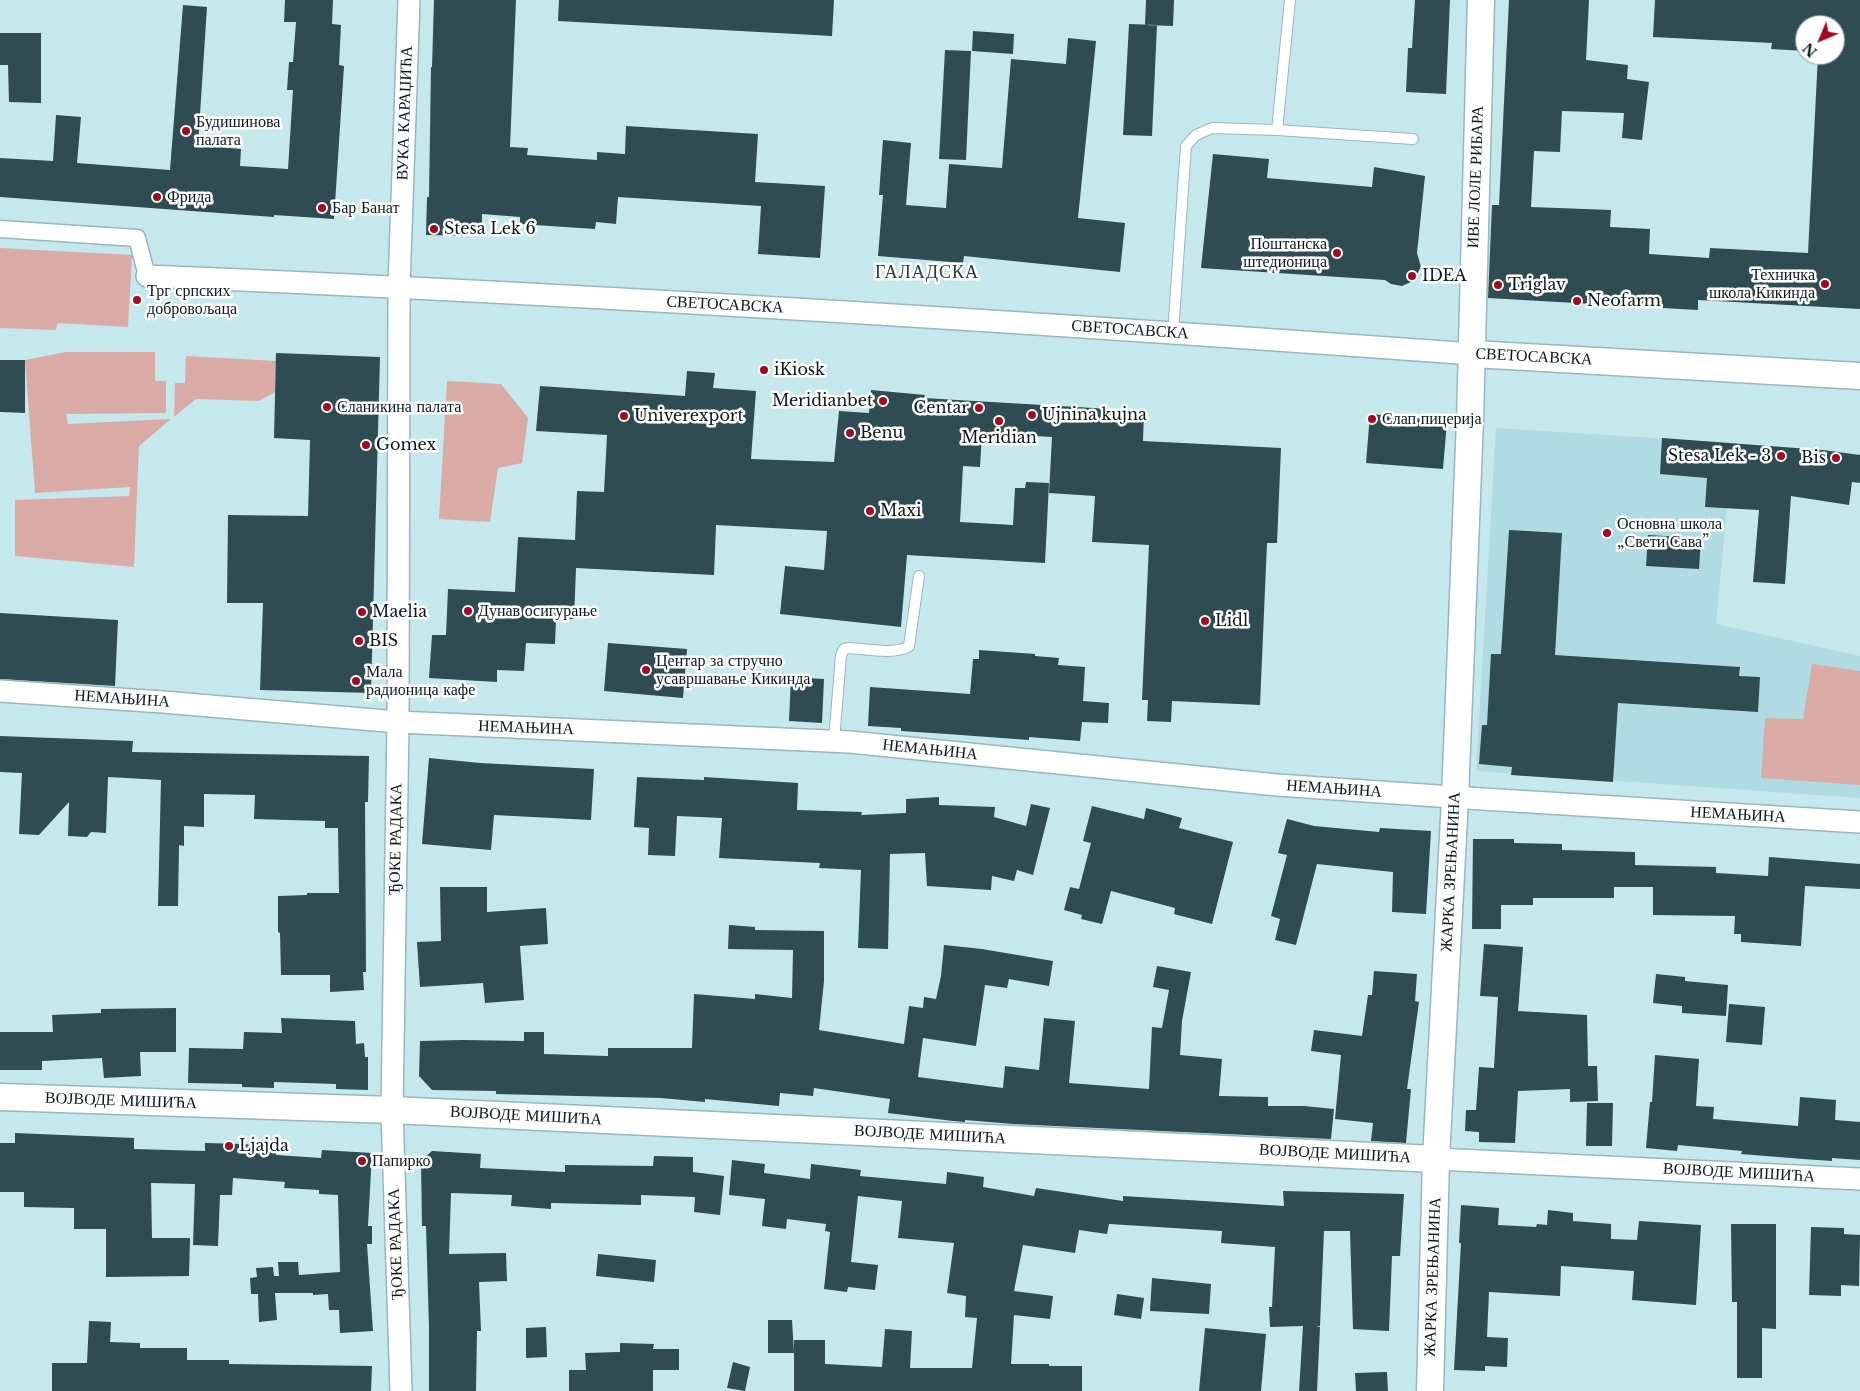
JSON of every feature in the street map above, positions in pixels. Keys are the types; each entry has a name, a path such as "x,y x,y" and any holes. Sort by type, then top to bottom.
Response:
{"street":[{"name":"ВУКА КАРАЏИЋА","path":"399,286 409,0"},
{"name":"ИВЕ ЛОЛЕ РИБАРА","path":"1472,354 1481,0"},
{"path":"0,229 137,238 147,276 399,286"},
{"name":"СВЕТОСАВСКА","path":"399,286 940,317 1472,354 1860,376"},
{"name":"ЂОКЕ РАДАКА","path":"399,286 398,722 392,1110 400,1391"},
{"name":"ЖАРКА ЗРЕЊАНИНА","path":"1430,1391 1436,1159 1455,798 1472,354"},
{"name":"НЕМАЊИНА","path":"0,691 163,702 398,722 834,741 1277,785 1455,798 1860,822"},
{"name":"ВОЈВОДЕ МИШИЋА","path":"0,1097 392,1110 1860,1179"}],"lane":[{"path":"1278,130 1290,0"},
{"path":"1173,333 1186,146 1196,135 1212,128 1278,130 1413,139"},
{"path":"834,741 841,655 844,649 894,650 909,646 919,576"}],"shaded area":[{"path":"0,248 132,255 128,327 57,323 56,330 0,328"},
{"path":"66,352 155,352 155,381 166,381 166,413 66,414 68,424 171,419 139,446 134,567 15,556 15,500 129,496 130,487 35,493 25,360"},
{"path":"186,356 276,361 275,392 259,401 196,399 174,417 175,383 185,383"},
{"path":"447,381 501,384 528,418 522,463 498,468 490,522 439,519"},
{"name":"Основна школа „Свети Сава”","path":"1496,428 1733,443 1716,624 1860,656 1860,798 1476,771"},
{"path":"1812,664 1860,671 1860,785 1761,778 1765,718 1803,719"}],"building":[{"path":"285,0 333,0 332,24 341,25 339,65 344,66 334,219 274,215 274,217 0,197 0,158 53,161 56,115 81,117 77,163 170,170 183,5 207,7 198,145 241,149 240,166 288,169 293,90 287,90 289,62 293,62 296,22 284,22"},
{"path":"434,0 516,0 510,147 528,148 527,155 597,160 597,152 625,154 626,126 758,134 755,182 825,186 820,258 758,254 761,206 618,197 616,224 596,222 595,229 520,224 520,217 482,214 482,236 426,235 427,197 429,197"},
{"path":"559,0 834,0 832,36 558,21"},
{"path":"1146,0 1174,0 1173,26 1145,25"},
{"path":"1415,0 1450,0 1446,94 1406,92 1408,48 1412,48"},
{"path":"1509,0 1589,0 1586,60 1628,65 1627,79 1649,82 1642,140 1622,138 1624,113 1562,111 1560,152 1534,151 1531,207 1611,210 1610,227 1650,229 1649,254 1709,258 1710,248 1808,253 1817,65 1845,65 1845,15 1795,15 1795,50 1771,49 1772,43 1653,37 1655,0 1860,0 1860,309 1698,300 1698,310 1488,298 1492,205 1499,205"},
{"path":"1129,24 1157,25 1152,136 1123,135"},
{"path":"973,31 1014,34 1013,54 972,51"},
{"path":"0,33 41,33 41,103 9,102 8,65 0,65"},
{"path":"1068,38 1096,41 1078,218 1125,223 1120,272 964,256 963,263 878,256 883,195 879,195 883,140 911,143 906,205 946,208 949,164 1002,168 1011,59 1066,64"},
{"path":"945,50 971,51 966,160 939,159"},
{"path":"1213,154 1269,159 1267,178 1372,187 1374,167 1425,176 1417,253 1421,267 1413,281 1402,286 1391,284 1385,280 1201,268"},
{"path":"276,353 380,357 371,693 260,690 263,603 227,603 228,515 308,516 310,440 274,438"},
{"path":"0,360 25,360 25,413 0,412"},
{"path":"687,371 715,373 713,388 756,391 751,459 834,462 839,411 869,413 871,390 925,395 924,398 1144,411 1143,441 1281,448 1277,543 1267,543 1260,705 1172,701 1171,722 1147,721 1148,700 1142,700 1149,545 1092,542 1095,496 1049,493 1052,437 982,433 980,467 963,466 960,522 1013,525 1015,488 1025,488 1026,482 1049,483 1045,563 907,555 901,627 780,614 785,566 824,570 827,531 716,525 714,575 576,568 574,619 556,619 555,644 526,643 524,671 497,670 497,682 429,678 432,635 446,635 448,589 515,592 518,537 575,540 577,491 604,492 607,435 536,431 540,386 685,396"},
{"path":"1370,414 1447,421 1443,469 1366,463"},
{"path":"1662,438 1823,450 1860,455 1860,483 1852,482 1849,505 1791,496 1785,584 1753,582 1759,510 1705,507 1707,478 1660,474"},
{"path":"1509,530 1562,533 1555,655 1740,667 1739,676 1760,677 1758,712 1618,703 1613,782 1511,775 1512,767 1479,764 1482,725 1487,725 1491,654 1501,654"},
{"path":"1648,535 1701,538 1699,569 1646,566"},
{"path":"0,613 118,620 115,686 0,679"},
{"name":"Центар за стручно усавршавање Кикинда","path":"608,643 687,649 683,698 604,691"},
{"path":"979,650 1035,654 1035,656 1059,658 1058,665 1085,667 1083,701 1109,703 1108,723 1082,722 1080,741 1029,737 1029,740 901,731 901,728 868,726 870,687 970,694 973,659 979,659"},
{"path":"791,677 824,679 822,723 789,721"},
{"path":"0,736 133,741 132,752 369,756 368,802 365,802 366,972 363,972 364,990 330,992 330,975 281,975 278,896 307,895 307,893 339,893 338,828 325,828 325,821 254,819 255,795 204,794 204,827 184,826 184,846 179,845 178,906 158,906 161,780 108,777 106,833 91,832 87,837 68,836 69,802 39,835 19,834 22,773 0,772"},
{"path":"429,758 480,763 594,769 591,820 494,815 491,850 422,844"},
{"path":"637,777 704,780 704,777 798,783 797,810 862,812 861,815 906,813 906,799 939,797 939,805 995,807 994,817 1026,826 1031,804 1050,808 1033,875 1017,870 1014,881 992,876 991,890 927,886 925,853 890,854 888,949 858,948 861,870 819,868 820,863 719,858 722,818 677,816 675,856 648,855 649,828 634,827"},
{"path":"1092,806 1144,819 1146,808 1182,818 1179,828 1233,842 1212,924 1174,914 1175,908 1111,891 1102,924 1081,919 1082,915 1064,910 1070,887 1079,889 1091,843 1083,841"},
{"path":"1287,819 1314,826 1379,832 1380,828 1431,831 1426,914 1392,912 1393,872 1317,864 1296,945 1275,940 1280,919 1271,916 1287,855 1278,853"},
{"path":"1473,839 1514,839 1514,843 1562,844 1562,850 1635,852 1635,865 1716,867 1716,873 1768,876 1769,857 1860,864 1860,889 1805,886 1801,946 1741,942 1741,934 1734,934 1735,916 1653,915 1653,887 1614,887 1614,898 1533,898 1533,905 1501,905 1501,929 1472,929"},
{"path":"440,887 487,887 487,912 546,908 548,944 520,946 524,1000 485,1003 483,983 420,987 417,942 441,941"},
{"path":"729,925 755,927 755,930 824,931 824,981 819,1030 904,1044 909,1006 923,1008 924,997 936,999 941,976 944,945 982,949 1053,961 1049,986 1009,979 1007,988 985,985 976,1046 923,1038 918,1077 1003,1088 1005,1066 1039,1070 1044,1018 1075,1021 1069,1083 1149,1089 1152,1027 1162,1028 1169,990 1153,987 1157,966 1191,972 1182,1021 1180,1055 1222,1059 1219,1096 1268,1097 1268,1106 1304,1106 1334,1109 1331,1139 1013,1124 965,1120 965,1122 953,1121 888,1113 890,1099 814,1088 813,1096 780,1093 779,1106 705,1099 705,1102 661,1098 496,1094 496,1091 432,1090 419,1076 420,1041 524,1041 524,1032 544,1032 544,1054 608,1056 608,1048 692,1048 694,994 755,999 755,994 792,998 793,950 728,949"},
{"path":"1484,944 1523,947 1518,1011 1587,1015 1588,1066 1597,1066 1598,1101 1570,1102 1570,1089 1518,1091 1515,1143 1479,1142 1479,1132 1465,1131 1466,1110 1476,1110 1479,1067 1494,1068 1498,997 1480,996"},
{"path":"1374,971 1417,974 1415,1001 1419,1002 1407,1089 1411,1089 1406,1143 1371,1141 1373,1123 1335,1119 1341,1055 1311,1051 1314,1030 1362,1036 1368,995 1372,995"},
{"path":"1656,974 1685,977 1685,981 1728,985 1726,1016 1682,1013 1682,1006 1653,1003"},
{"path":"1729,1004 1765,1007 1762,1045 1726,1042"},
{"path":"176,1008 176,1052 140,1052 141,1076 104,1078 102,1058 42,1061 42,1070 0,1070 0,1032 53,1032 52,1015 101,1013 101,1009"},
{"path":"281,1018 355,1021 356,1044 364,1043 365,1057 368,1057 368,1090 336,1089 336,1084 274,1082 274,1088 242,1087 242,1084 188,1083 189,1048 243,1049 244,1032 282,1033"},
{"path":"1655,1055 1699,1059 1696,1106 1714,1107 1713,1119 1798,1126 1800,1097 1836,1100 1835,1120 1860,1122 1860,1160 1832,1158 1832,1161 1741,1154 1742,1151 1678,1145 1677,1151 1646,1148 1650,1102 1652,1102"},
{"path":"1587,1103 1613,1103 1612,1146 1586,1146"},
{"path":"15,1133 134,1138 134,1149 205,1151 205,1143 277,1147 276,1155 321,1158 322,1150 372,1153 368,1226 372,1226 372,1244 367,1244 373,1331 340,1333 339,1310 329,1310 328,1294 275,1293 277,1320 259,1322 258,1294 251,1294 250,1278 257,1277 256,1268 273,1267 274,1276 279,1276 278,1262 298,1262 299,1275 340,1272 338,1195 319,1194 319,1190 284,1188 285,1182 233,1178 232,1195 220,1195 218,1246 193,1245 195,1184 151,1183 152,1238 190,1238 189,1276 106,1277 106,1229 74,1229 74,1208 24,1207 24,1192 0,1192 0,1143 15,1143"},
{"path":"432,1151 481,1154 480,1168 565,1172 565,1165 653,1166 654,1156 693,1157 693,1172 724,1176 720,1215 694,1212 695,1197 641,1195 641,1205 551,1203 551,1209 511,1206 512,1195 451,1193 449,1254 506,1253 507,1281 479,1282 481,1331 477,1331 476,1391 429,1391 426,1226 422,1226 421,1161"},
{"path":"732,1160 765,1164 764,1173 810,1179 811,1164 861,1170 860,1176 946,1184 947,1172 984,1177 983,1187 1034,1196 1036,1188 1123,1201 1123,1196 1284,1206 1283,1191 1404,1194 1400,1256 1392,1256 1389,1331 1353,1329 1350,1231 1324,1231 1320,1326 1316,1326 1320,1327 1317,1391 1299,1391 1303,1326 1270,1327 1269,1307 1272,1307 1275,1247 1221,1243 1222,1231 1109,1224 1107,1234 1079,1230 1075,1253 1023,1245 1014,1291 1053,1296 1050,1319 1014,1315 1011,1364 1082,1366 1082,1391 794,1391 794,1340 825,1340 825,1364 882,1367 885,1329 912,1331 910,1368 972,1368 977,1318 965,1317 966,1296 947,1293 954,1243 898,1238 902,1201 858,1196 851,1262 878,1265 875,1290 848,1287 847,1292 824,1289 830,1232 825,1231 826,1224 787,1219 786,1229 762,1226 765,1199 729,1195"},
{"path":"1461,1205 1499,1208 1498,1225 1536,1227 1537,1224 1547,1225 1548,1210 1573,1213 1573,1221 1611,1224 1611,1239 1637,1240 1639,1221 1701,1225 1696,1305 1632,1300 1634,1271 1561,1266 1560,1296 1489,1292 1487,1337 1508,1338 1507,1367 1485,1366 1485,1371 1454,1370 1461,1243 1459,1243"},
{"path":"1731,1224 1776,1224 1776,1329 1762,1328 1762,1378 1737,1378 1737,1302 1732,1302"},
{"path":"1811,1227 1844,1228 1844,1234 1860,1235 1859,1286 1841,1285 1841,1296 1809,1295"},
{"path":"598,1254 656,1260 654,1282 596,1276"},
{"path":"1152,1278 1211,1284 1209,1314 1150,1311"},
{"path":"1117,1294 1144,1298 1141,1319 1114,1315"},
{"path":"768,1320 792,1320 794,1353 768,1353"},
{"path":"89,1321 111,1322 110,1342 140,1343 140,1348 187,1348 187,1360 229,1360 229,1364 372,1366 371,1391 52,1391 52,1363 87,1363"},
{"path":"546,1327 547,1357 526,1358 526,1328"},
{"path":"1205,1328 1266,1334 1261,1391 1199,1391"},
{"path":"620,1343 654,1344 653,1349 679,1349 679,1370 653,1370 653,1391 569,1391 569,1370 586,1370 585,1353 620,1352"},
{"path":"733,1362 750,1367 745,1391 727,1388"},
{"path":"1387,1372 1388,1391 1356,1391 1355,1373"}],"place":[{"name":"Будишинова палата","path":"186,131"},
{"name":"Фрида","path":"157,197"},
{"name":"Бар Банат","path":"322,208"},
{"name":"Stesa Lek 6","path":"434,229"},
{"name":"Поштанска штедионица","path":"1337,253"},
{"name":"IDEA","path":"1412,276"},
{"name":"Техничка школа Кикинда","path":"1825,284"},
{"name":"Triglav","path":"1498,285"},
{"name":"Трг српских добровољаца","path":"137,300"},
{"name":"Neofarm","path":"1577,301"},
{"name":"iKiosk","path":"764,370"},
{"name":"Meridianbet","path":"883,401"},
{"name":"Сланикина палата","path":"327,407"},
{"name":"Centar","path":"979,408"},
{"name":"Ujnina kujna","path":"1032,415"},
{"name":"Univerexport","path":"624,416"},
{"name":"Слап пицерија","path":"1372,419"},
{"name":"Meridian","path":"999,421"},
{"name":"Benu","path":"850,433"},
{"name":"Gomex","path":"366,445"},
{"name":"Stesa Lek - 3","path":"1781,456"},
{"name":"Bis","path":"1836,458"},
{"name":"Maxi","path":"870,511"},
{"name":"Основна школа „Свети Сава”","path":"1607,533"},
{"name":"Дунав осигурање","path":"468,611"},
{"name":"Maelia","path":"362,612"},
{"name":"Lidl","path":"1205,621"},
{"name":"BIS","path":"359,641"},
{"name":"Центар за стручно усавршавање Кикинда","path":"646,670"},
{"name":"Мала радионица кафе","path":"356,681"},
{"name":"Ljajda","path":"229,1146"},
{"name":"Папирко","path":"362,1161"}],"district":[{"name":"ГАЛАДСКА","path":"927,273"}]}
